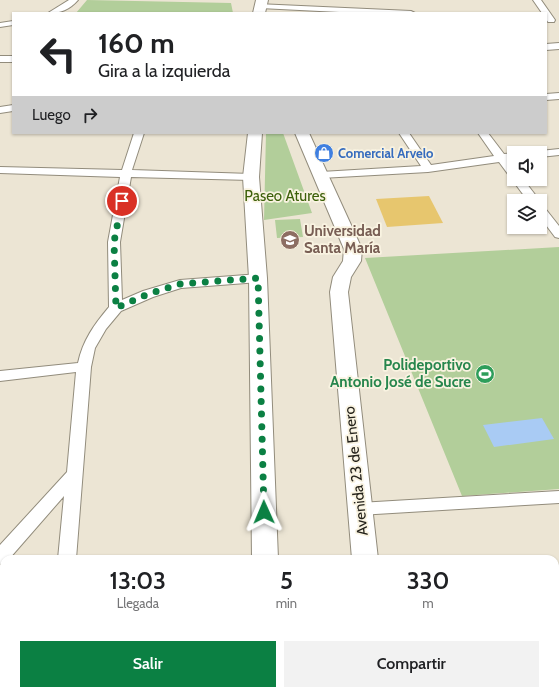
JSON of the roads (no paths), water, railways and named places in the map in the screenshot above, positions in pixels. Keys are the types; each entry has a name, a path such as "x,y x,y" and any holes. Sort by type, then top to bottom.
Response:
{"main road":[{"path":"255,134 251,177 258,278 265,555"},
{"name":"Avenida 23 de Enero","path":"302,134 353,249 352,261 342,277 339,292 365,555"}],"street":[{"path":"54,12 62,9 74,0"},
{"path":"537,0 546,12"},
{"path":"265,6 389,12"},
{"path":"0,25 12,23"},
{"path":"547,47 559,46"},
{"path":"0,59 12,59"},
{"path":"547,97 559,96"},
{"path":"0,110 12,108"},
{"path":"116,308 114,242 126,173 139,134"},
{"path":"405,134 428,168"},
{"path":"485,134 507,166"},
{"path":"547,153 559,152"},
{"path":"321,175 428,168 507,156"},
{"path":"0,170 251,177"},
{"path":"522,186 529,194"},
{"path":"547,218 559,234"},
{"path":"67,555 84,367 88,348 100,327 116,308 148,294 180,284 258,278"},
{"path":"0,376 84,367"},
{"path":"2,555 74,473"},
{"path":"359,509 559,497"}],"water":[{"path":"542,418 554,439 494,447 483,425"}],"place":[{"name":"Comercial Arvelo","path":"324,153"},
{"name":"Universidad Santa María","path":"290,240"},
{"name":"Polideportivo Antonio José de Sucre","path":"485,374"}],"park label":[{"name":"Paseo Atures","path":"285,196"}]}
